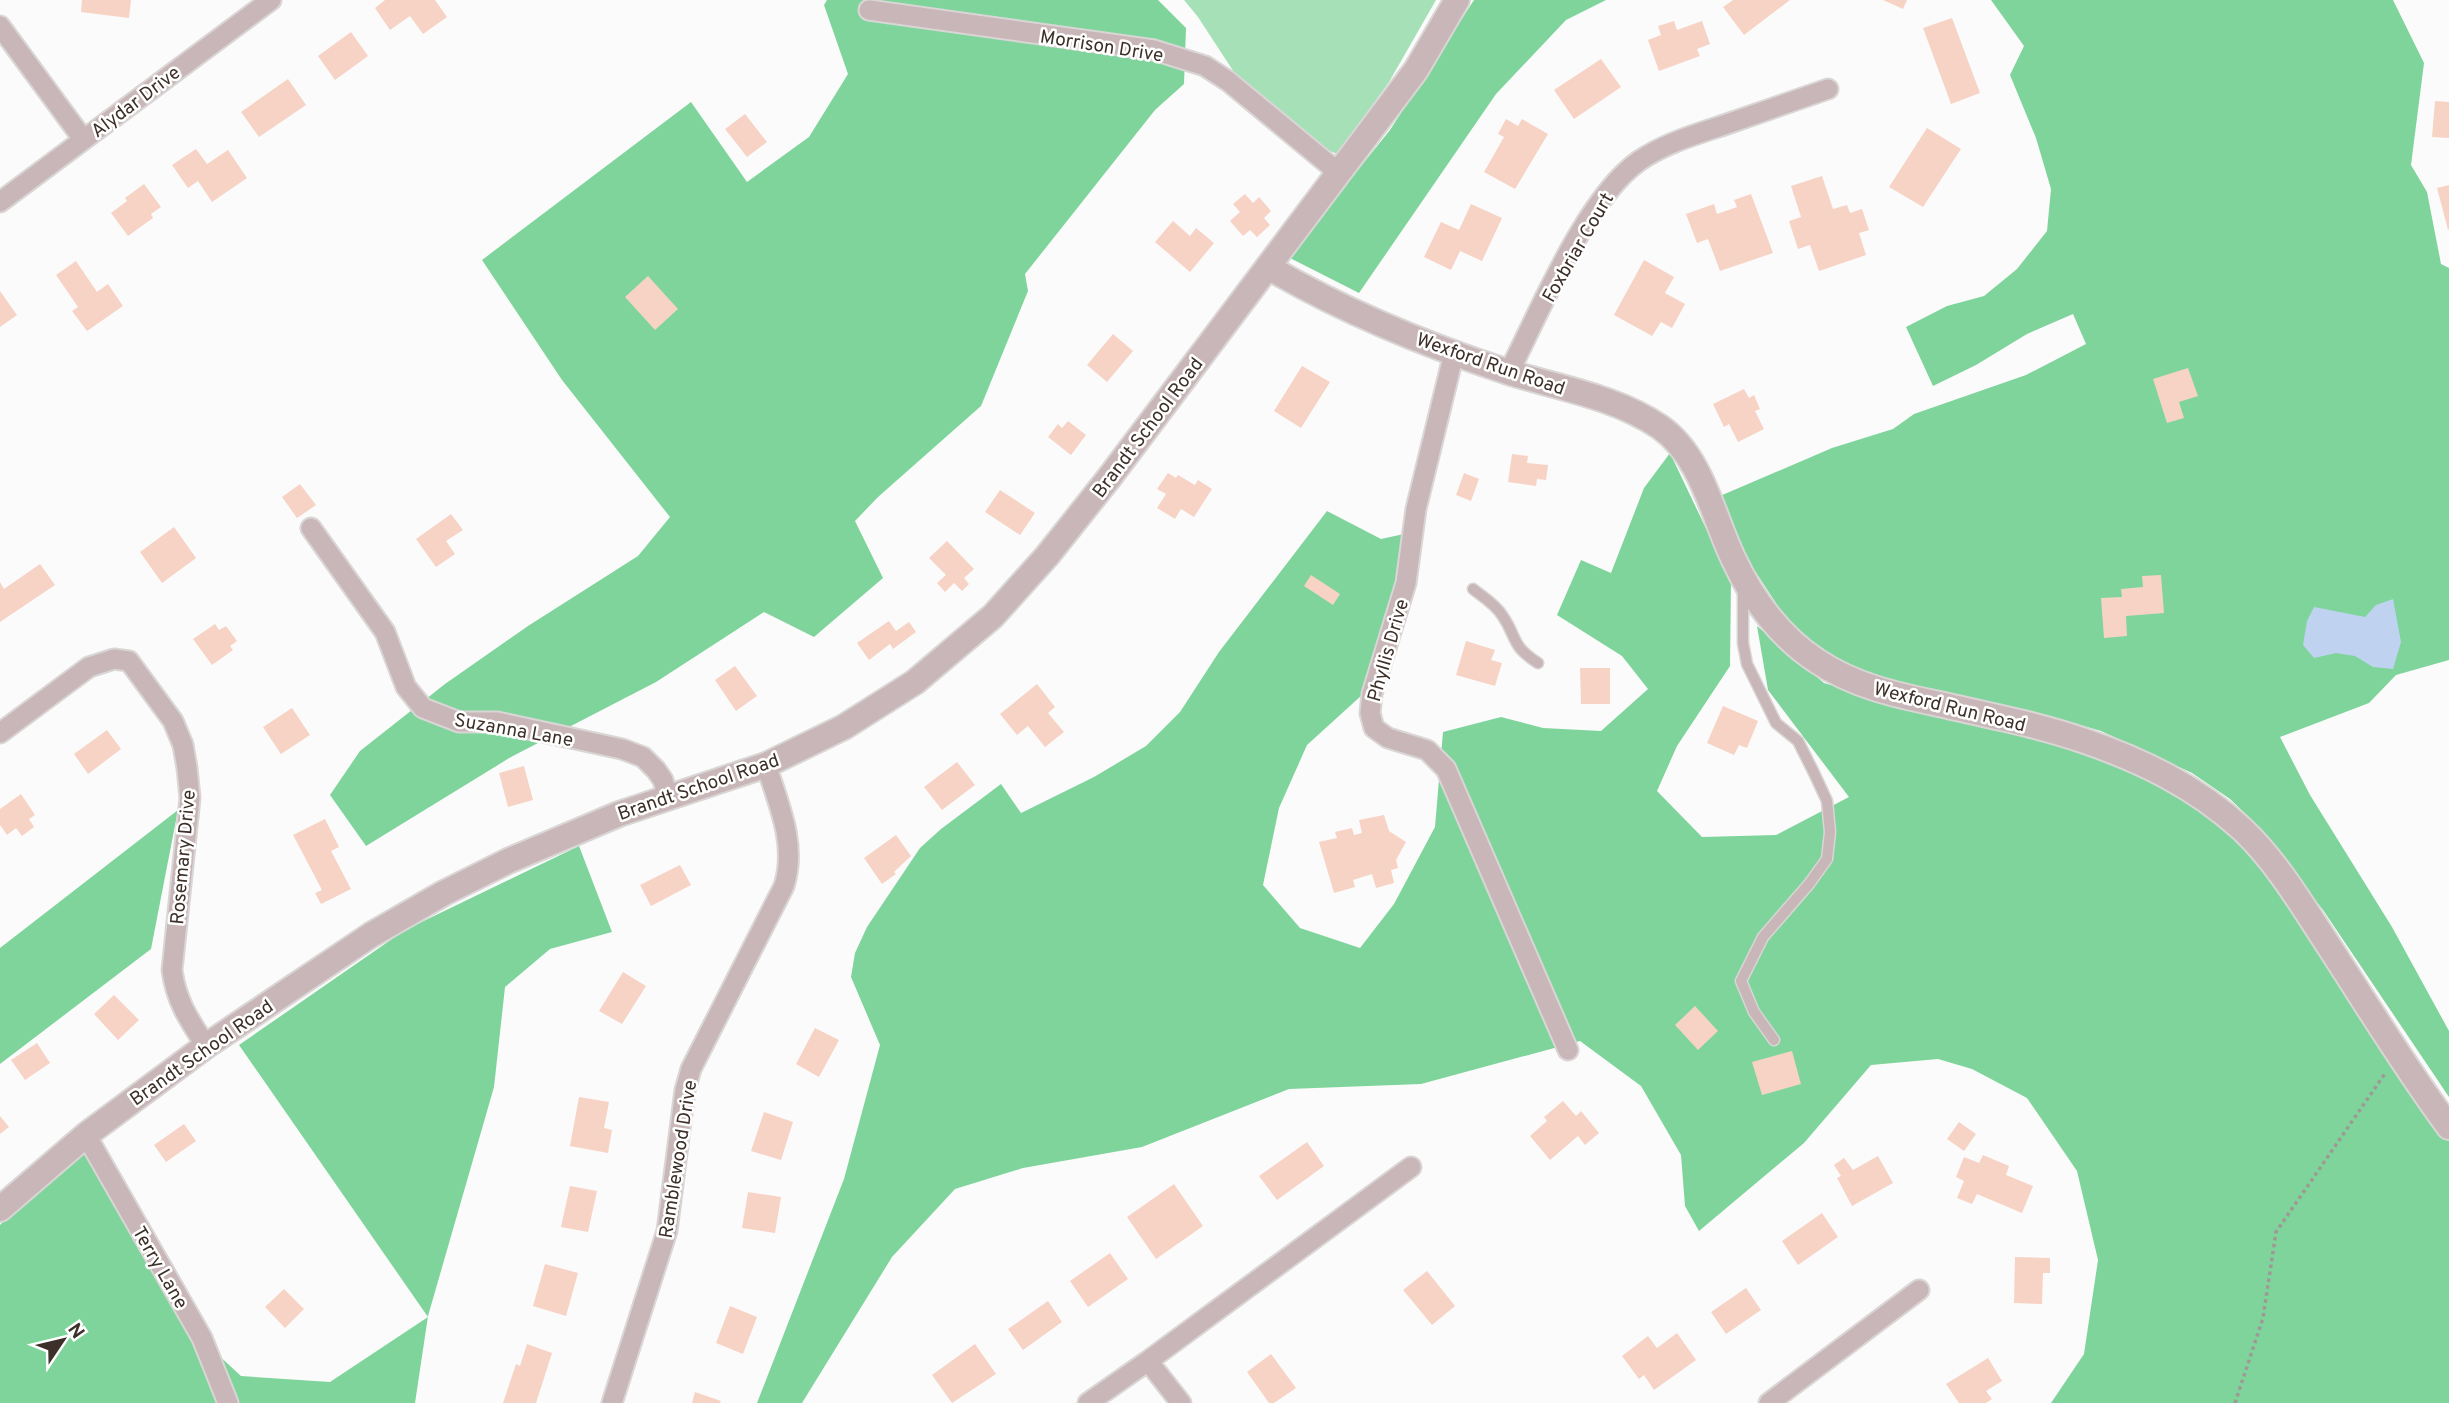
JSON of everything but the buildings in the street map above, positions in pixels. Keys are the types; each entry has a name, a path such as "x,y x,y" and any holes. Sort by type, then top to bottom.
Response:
{"street":[{"name":"Alydar Drive","path":"0,202 271,0"},
{"name":"Brandt School Road","path":"0,1209 86,1135 206,1046 372,935 443,893 566,835 619,814 766,765 844,727 915,682 993,616 1026,581 1085,509 1416,70 1457,0"},
{"name":"Morrison Drive","path":"869,10 1154,50 1205,66 1228,81 1339,173"},
{"path":"0,26 83,139"},
{"name":"Foxbriar Court","path":"1509,372 1566,258 1602,200 1624,173 1637,162 1674,143 1828,89"},
{"name":"Wexford Run Road","path":"1268,267 1332,302 1454,353 1618,405 1661,428 1675,439 1687,455 1743,578 1770,618 1815,660 1847,678 1877,690 2063,733 2136,759 2202,796 2246,833 2270,862 2301,904 2449,1127"},
{"name":"Phyllis Drive","path":"1454,353 1416,509 1406,583 1372,694 1370,713 1374,728 1388,738 1427,750 1446,768 1568,1050"},
{"name":"Suzanna Lane","path":"311,528 385,632 406,687 423,708 459,722 496,722 622,749 643,757 656,770 663,780 668,798"},
{"name":"Rosemary Drive","path":"0,733 89,667 114,659 129,660 173,721 183,745 190,798 172,970 175,991 187,1017 206,1046"},
{"name":"Ramblewood Drive","path":"612,1403 667,1231 685,1090 691,1069 784,886 790,868 789,845 766,765"},
{"name":"Terry Lane","path":"86,1135 202,1338 228,1403"},
{"path":"1088,1403 1411,1167"},
{"path":"1769,1403 1919,1290"},
{"path":"1148,1361 1181,1403"}],"lane":[{"path":"1743,578 1743,643 1746,664 1776,723 1798,741 1827,801 1830,832 1827,859 1763,937 1741,981 1754,1012 1774,1040"},
{"path":"1473,589 1503,616 1521,652 1538,663"}],"path":[{"path":"2235,1403 2263,1318 2276,1232 2399,1053"}],"green space":[{"path":"827,0 1158,0 1186,28 1184,84 1155,110 1025,274 1028,291 981,406 878,497 855,521 883,578 814,637 764,612 656,682 511,757 366,846 330,795 360,751 445,684 528,626 638,556 670,517 562,380 482,260 691,102 747,182 809,137 848,74 824,5"},
{"path":"1184,0 1436,0 1389,82 1337,154 1323,148 1243,86"},
{"path":"1474,0 1606,0 1566,20 1496,94 1359,293 1288,257 1390,130"},
{"path":"1991,0 2393,0 2424,63 2411,165 2427,192 2441,264 2449,268 2449,660 2396,675 2369,703 2280,737 2310,795 2392,927 2449,1031 2449,1097 2323,910 2251,819 2230,799 2192,773 2101,731 2028,710 1919,689 1850,670 1795,632 1751,565 1720,496 1832,448 1893,429 1914,414 2026,375 2086,344 2073,314 2027,334 1976,365 1933,386 1906,327 1947,306 1984,296 2017,269 2047,231 2051,189 2036,138 2010,75 2024,46"},
{"path":"1670,453 1731,581 1730,666 1677,746 1657,791 1702,837 1776,835 1849,797 1768,690 1757,626 1824,683 1928,713 2077,747 2166,785 2222,820 2300,917 2449,1134 2449,1403 2051,1403 2084,1354 2098,1260 2077,1171 2027,1098 1972,1069 1938,1059 1871,1065 1804,1143 1699,1231 1685,1206 1681,1155 1641,1086 1580,1041 1421,1084 1289,1089 1142,1147 1023,1168 955,1189 892,1257 802,1403 757,1403 844,1179 880,1045 851,977 855,953 867,927 920,848 1001,784 1021,813 1094,777 1146,746 1180,712 1219,652 1327,511 1381,539 1404,534 1392,610 1362,695 1307,745 1279,808 1263,885 1300,928 1360,948 1394,904 1435,827 1443,732 1501,717 1543,728 1601,731 1648,689 1622,656 1557,615 1581,560 1611,573 1644,488"},
{"path":"178,810 151,949 0,1064 0,948"},
{"path":"579,846 612,932 550,949 505,987 494,1087 428,1317 239,1045 405,930"},
{"path":"88,1149 189,1328 241,1376 330,1382 428,1317 415,1403 0,1403 0,1225 15,1209"}],"water":[{"path":"2393,599 2401,642 2393,669 2373,667 2355,656 2336,653 2314,658 2303,645 2307,621 2314,607 2365,617 2376,605"}]}
